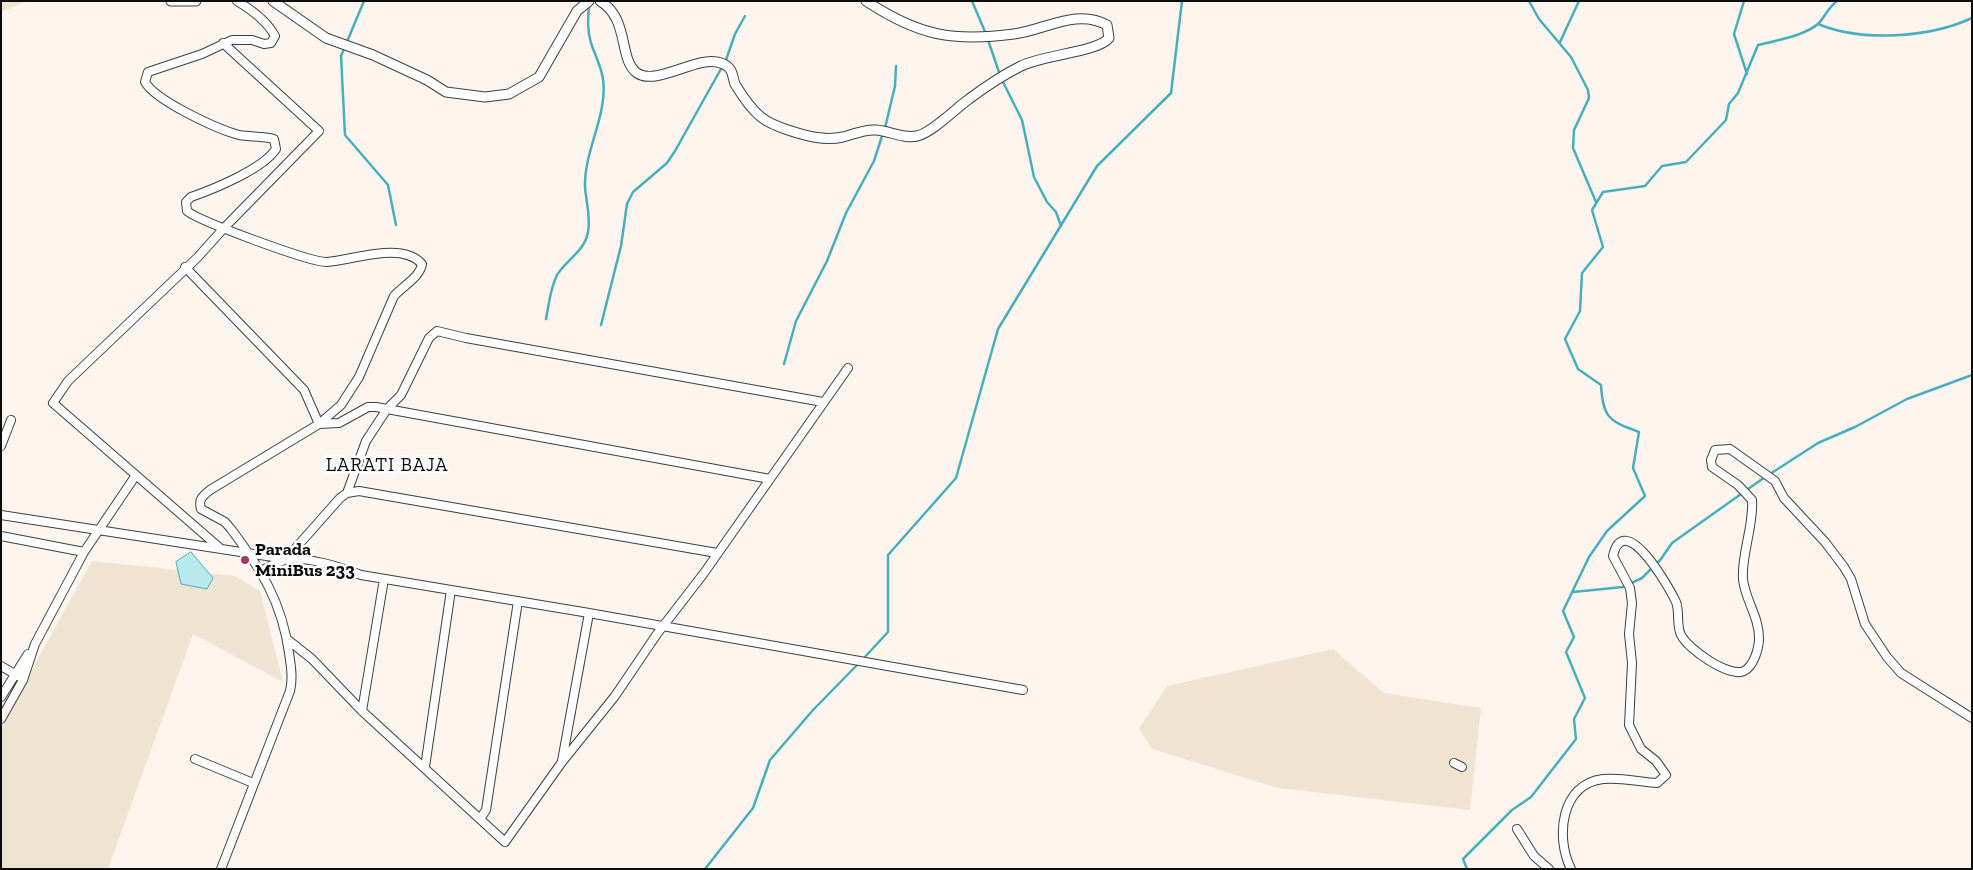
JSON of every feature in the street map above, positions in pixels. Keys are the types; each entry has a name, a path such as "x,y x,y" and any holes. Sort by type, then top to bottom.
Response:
{"street":[{"path":"170,1 196,1"},
{"path":"221,869 292,684 288,640 277,601 260,572 225,522 201,509 199,503 202,496 319,424 351,393 394,296 403,285 418,274 422,264 411,254 388,252 324,263 295,255 224,228 187,211 186,202 265,160 274,152 276,144 274,139 268,137 238,134 205,123 156,93 145,82 148,72 202,54 232,40 252,40 264,44 271,43 276,36 271,28 237,1"},
{"path":"273,1 326,38 373,55 426,80 446,92 486,97 509,94 539,76 577,11 589,1"},
{"path":"600,1 608,6 615,17 623,33 628,60 632,68 639,74 650,76 702,62 715,61 725,64 731,70 735,83 761,117 786,129 825,139 874,129 889,131 898,135 918,136 971,97 1021,66 1055,54 1100,46 1109,38 1107,25 1091,19 1079,18 1015,34 951,38 928,33 881,11 866,1"},
{"path":"221,549 53,403 68,381 185,267 197,258 319,131 223,44"},
{"path":"185,267 304,390 319,424"},
{"path":"347,493 366,441 387,409 401,394 429,338 437,330 466,338 823,402"},
{"path":"288,640 312,659 362,711 505,842 562,762 615,696 848,368"},
{"path":"319,424 339,423 368,407 387,409 770,479"},
{"path":"1,446 11,420"},
{"path":"1572,869 1564,849 1564,820 1570,799 1579,789 1590,782 1603,779 1657,783 1666,775 1656,760 1642,749 1629,725 1632,663 1629,634 1632,603 1630,588 1614,556 1619,544 1625,540 1633,542 1643,550 1676,603 1678,625 1687,643 1721,668 1732,673 1748,669 1757,651 1759,628 1744,592 1743,575 1752,516 1752,500 1738,485 1712,467 1711,460 1715,450 1730,449 1775,481 1784,498 1825,542 1844,568 1850,579 1865,624 1901,673 1972,718"},
{"path":"1,697 35,644 84,552 136,475"},
{"path":"260,572 286,559 333,505 347,493 359,490 717,553"},
{"path":"1,515 339,566 361,575 589,613 1023,690"},
{"path":"1,536 84,552"},
{"path":"362,711 384,579"},
{"path":"425,768 451,590"},
{"path":"480,819 486,810 518,601"},
{"path":"562,762 589,613"},
{"path":"1,719 24,680 35,644"},
{"path":"1,666 24,680"},
{"path":"195,759 253,783"},
{"path":"1516,829 1534,856 1549,869"}],"shaded area":[{"path":"1,1 28,1 1,12"},
{"path":"92,561 235,576 260,591 283,682 193,634 108,869 1,869 1,725"},
{"path":"1333,649 1384,693 1481,708 1470,810 1278,788 1152,749 1139,729 1167,686"}],"water":[{"path":"191,552 213,578 207,589 181,584 176,562"}],"waterway":[{"path":"364,1 341,56 345,135 388,185 396,225"},
{"path":"972,1 986,34"},
{"path":"863,659 888,632 888,555 956,478 998,329 1097,166 1171,93 1182,1"},
{"path":"1529,1 1539,19 1571,57 1588,90 1589,98 1574,130 1573,148 1596,202"},
{"path":"1560,42 1579,1"},
{"path":"1744,1 1734,34 1747,74"},
{"path":"1467,869 1463,859 1512,810 1531,797 1576,739 1574,719 1585,698 1566,652 1574,637 1563,611 1589,557 1607,531 1645,496 1633,468 1639,432 1621,425 1610,417 1604,405 1601,385 1578,369 1565,339 1580,311 1582,273 1603,247 1592,210 1603,192 1645,186 1662,166 1686,162 1726,120 1729,104 1738,93 1758,45 1807,31 1819,23 1837,1"},
{"path":"546,319 551,291 557,275 583,245 589,226 585,187 586,173 604,92 602,74 589,33 589,5"},
{"path":"601,325 621,246 627,204 633,192 667,163 675,151 726,60 735,34 745,16"},
{"path":"1818,24 1835,30 1854,33 1895,35 1936,30 1972,18"},
{"path":"988,40 1000,75"},
{"path":"885,128 895,86 896,66"},
{"path":"1002,80 1022,120 1034,177 1047,202 1056,212 1061,226"},
{"path":"784,364 796,321 827,261 846,213 874,161 883,133"},
{"path":"1770,474 1818,443 1855,427 1907,399 1972,375"},
{"path":"1573,592 1623,587 1642,578 1661,559 1672,543 1765,477"},
{"path":"705,869 753,808 770,760 813,710 859,663"}],"place":[{"name":"Parada MiniBus 233","path":"245,560"}],"district":[{"name":"LARATI BAJA","path":"387,466"}]}
